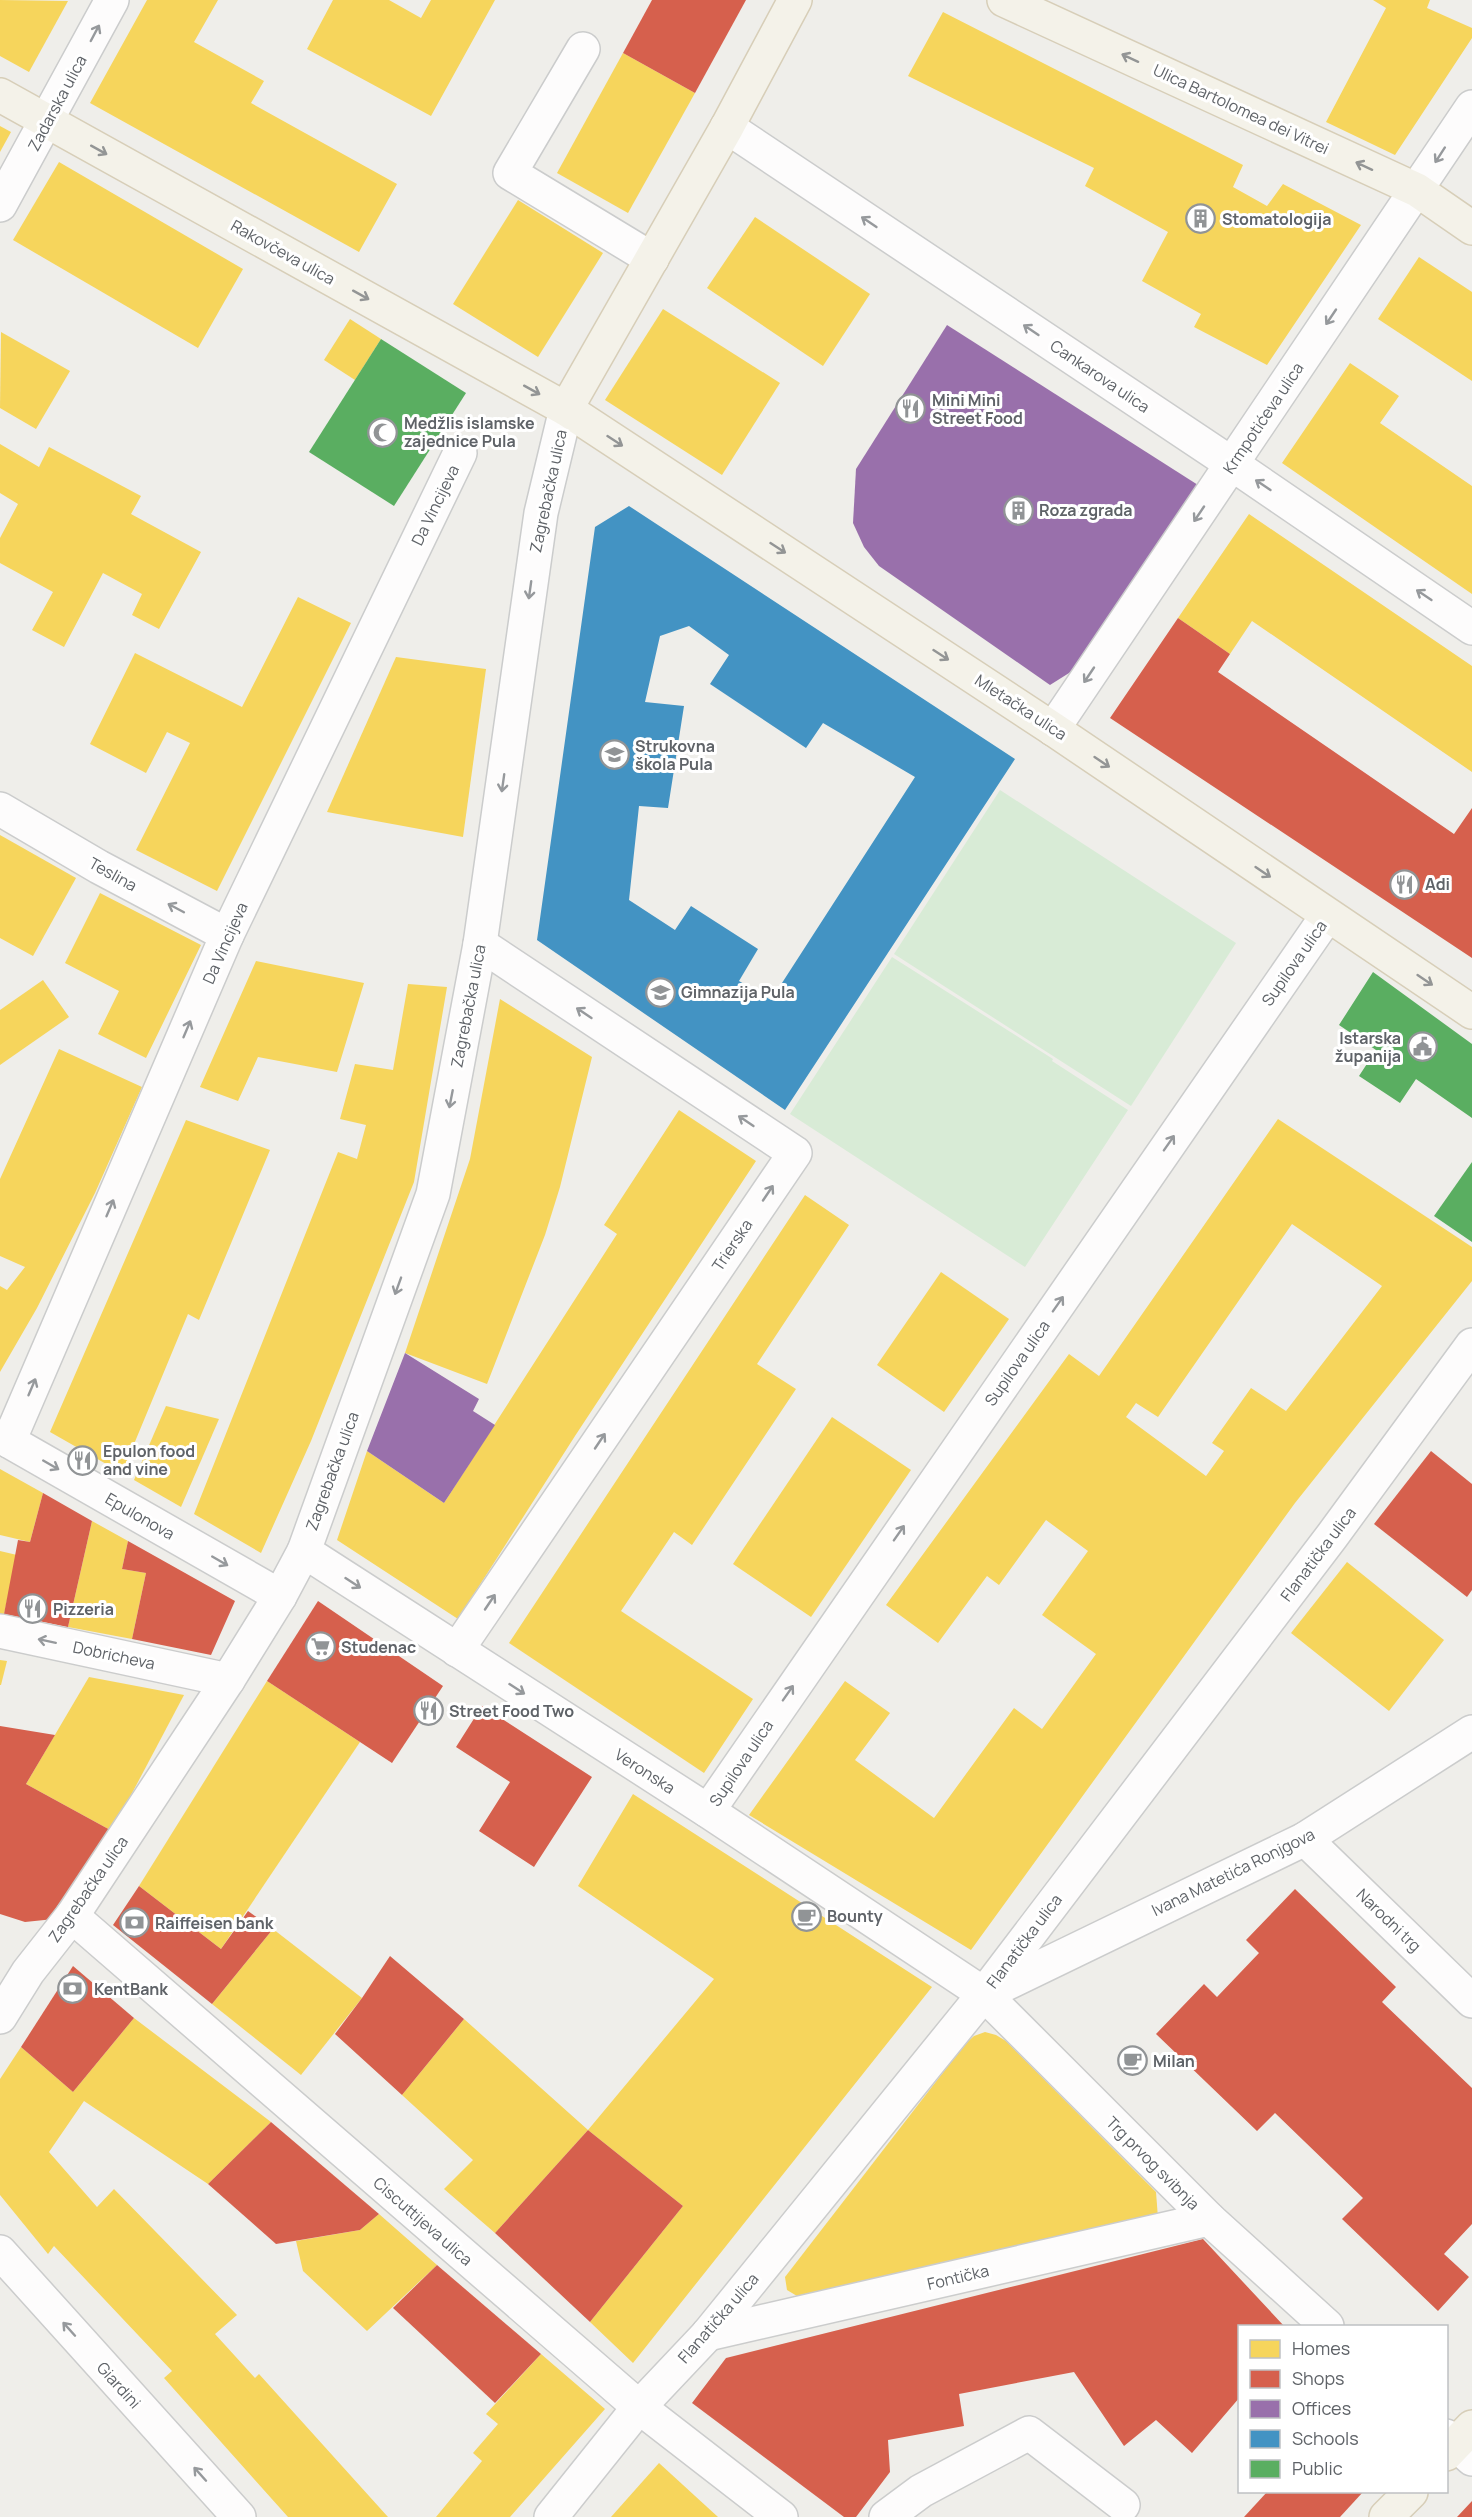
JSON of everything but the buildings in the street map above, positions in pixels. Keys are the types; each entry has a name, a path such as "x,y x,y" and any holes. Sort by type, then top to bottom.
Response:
{"main road":[{"name":"Zagrebačka ulica","path":"566,409 727,127 795,0"},
{"name":"Ulica Bartolomea dei Vitrei","path":"1004,0 1417,190 1472,228"},
{"name":"Rakovčeva ulica","path":"0,95 566,409"},
{"name":"Mletačka ulica","path":"566,409 1053,729 1472,1012"},
{"path":"1386,2517 1410,2493"}],"street":[{"name":"Zadarska ulica","path":"0,206 112,0"},
{"path":"583,49 510,172 652,259"},
{"name":"Krmpotićeva ulica","path":"1053,729 1472,106"},
{"name":"Cankarova ulica","path":"727,127 1232,464 1472,628"},
{"name":"Zagrebačka ulica","path":"0,2017 14,1979 72,1916 228,1680 280,1596 304,1551 433,1194 480,944 541,513 566,409"},
{"name":"Da Vincijeva","path":"5,1438 227,935 460,453"},
{"name":"Teslina","path":"0,809 99,867 227,935"},
{"name":"Supilova ulica","path":"708,1811 1327,916"},
{"name":"Trierska","path":"457,1650 795,1153 480,944"},
{"name":"Flanatička ulica","path":"551,2517 639,2407 708,2334 984,1994 1325,1546 1472,1345"},
{"name":"Epulonova","path":"5,1438 280,1596"},
{"name":"Veronska","path":"304,1551 708,1811 984,1994"},
{"name":"Dobricheva","path":"0,1631 228,1680"},
{"name":"Ivana Matetića Ronjgova","path":"984,1994 1305,1839 1472,1732"},
{"name":"Narodni trg","path":"1305,1839 1472,2001"},
{"name":"Ciscuttijeva ulica","path":"72,1916 639,2407 781,2517"},
{"name":"Trg prvog svibnja","path":"984,1994 1209,2219 1326,2325"},
{"name":"Fontička","path":"708,2334 1209,2219"},
{"name":"Giardini","path":"0,2252 239,2517"},
{"path":"886,2517 921,2491 1029,2433 1123,2505"}],"green space":[{"path":"1000,790 1236,943 1131,1106 894,954"},
{"path":"892,957 1053,1059 1052,1061 1128,1110 1025,1267 790,1114"}],"place":[{"name":"Stomatologija","path":"1201,219"},
{"name":"Mini Mini Street Food","path":"911,409"},
{"name":"Medžlis islamske zajednice Pula","path":"383,432"},
{"name":"Roza zgrada","path":"1018,510"},
{"name":"Strukovna škola Pula","path":"614,755"},
{"name":"Adi","path":"1404,884"},
{"name":"Gimnazija Pula","path":"660,992"},
{"name":"Istarska županija","path":"1422,1047"},
{"name":"Epulon food and vine","path":"82,1460"},
{"name":"Pizzeria","path":"32,1609"},
{"name":"Studenac","path":"320,1647"},
{"name":"Street Food Two","path":"428,1711"},
{"name":"Bounty","path":"806,1916"},
{"name":"Raiffeisen bank","path":"134,1923"},
{"name":"KentBank","path":"73,1989"},
{"name":"Milan","path":"1132,2061"}]}
